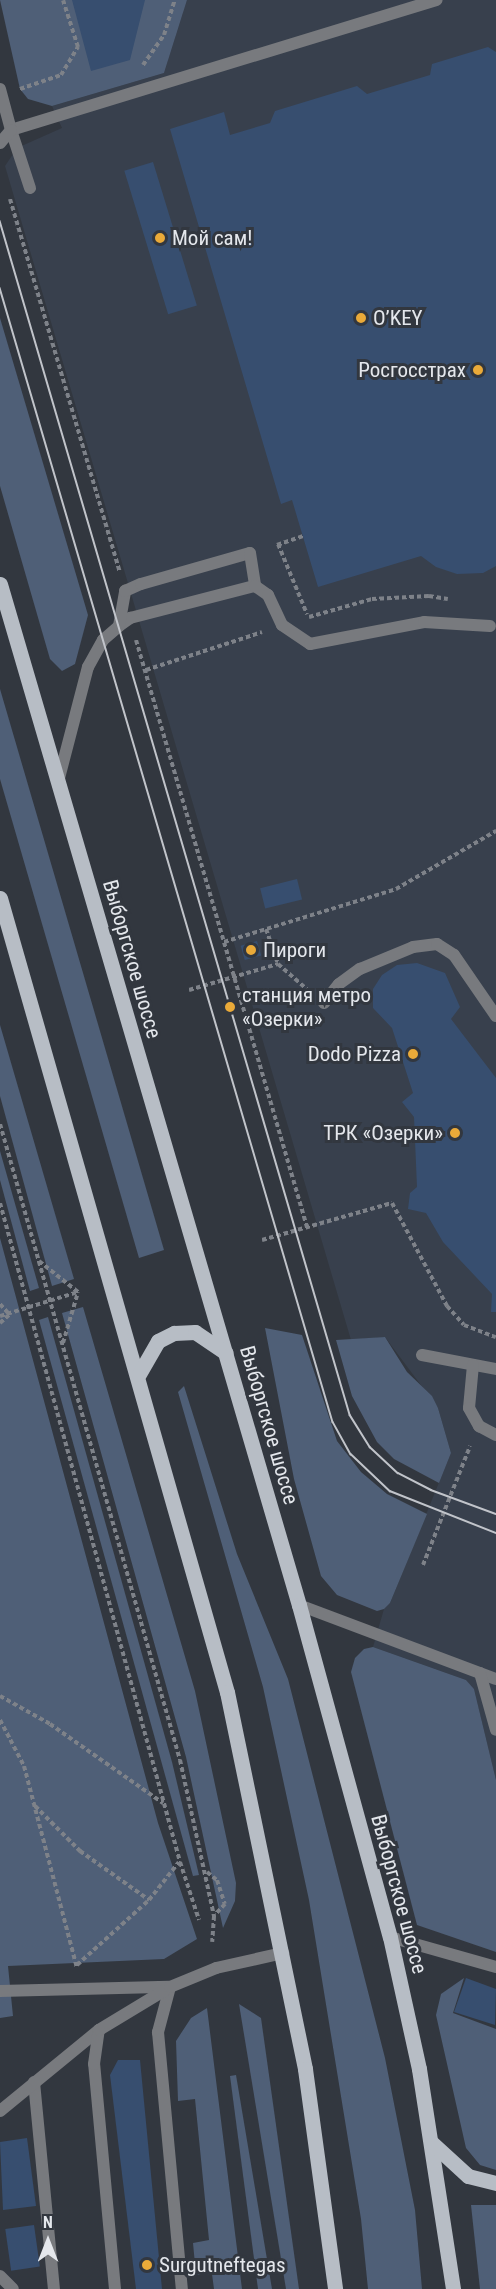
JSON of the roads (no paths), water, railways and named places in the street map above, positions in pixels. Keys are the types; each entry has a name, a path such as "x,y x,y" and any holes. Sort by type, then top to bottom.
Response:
{"main road":[{"name":"Выборгское шоссе","path":"0,584 299,1605 390,1937 432,2143 453,2289"},
{"path":"0,898 139,1374 227,1692 284,1953 319,2163 335,2289"},
{"path":"139,1374 158,1341 174,1333 195,1332 226,1353"},
{"path":"432,2143 468,2176 496,2183"}],"street":[{"path":"0,143 11,130 437,0"},
{"path":"0,89 30,188"},
{"path":"119,626 125,591 250,553 255,586"},
{"path":"58,783 88,667 103,640 130,618 255,586 268,594 282,625 310,644 424,622 490,626"},
{"path":"324,1003 339,984 360,969 413,947 437,944 454,955 496,1016"},
{"path":"422,1355 496,1369"},
{"path":"473,1365 469,1408 479,1426 496,1435"},
{"path":"299,1605 496,1679"},
{"path":"480,1673 496,1730"},
{"path":"390,1937 496,1967"},
{"path":"0,2110 99,2030 170,1987 216,1968 284,1953"},
{"path":"0,1991 170,1987"},
{"path":"170,1987 158,2032 182,2289"},
{"path":"99,2030 94,2064 115,2289"},
{"path":"34,2082 54,2289"},
{"path":"0,2276 12,2289"}],"tram line":[{"path":"0,221 350,1415 370,1447 398,1473 431,1490 496,1514"},
{"path":"0,288 333,1422 351,1454 390,1491 496,1533"}],"place":[{"name":"Мой сам!","path":"160,238"},
{"name":"O’KEY","path":"361,318"},
{"name":"Росгосстрах","path":"478,370"},
{"name":"Пироги","path":"251,950"},
{"name":"станция метро «Озерки»","path":"230,1007"},
{"name":"Dodo Pizza","path":"413,1054"},
{"name":"ТРК «Озерки»","path":"455,1133"},
{"name":"Surgutneftegas","path":"147,2265"}]}
